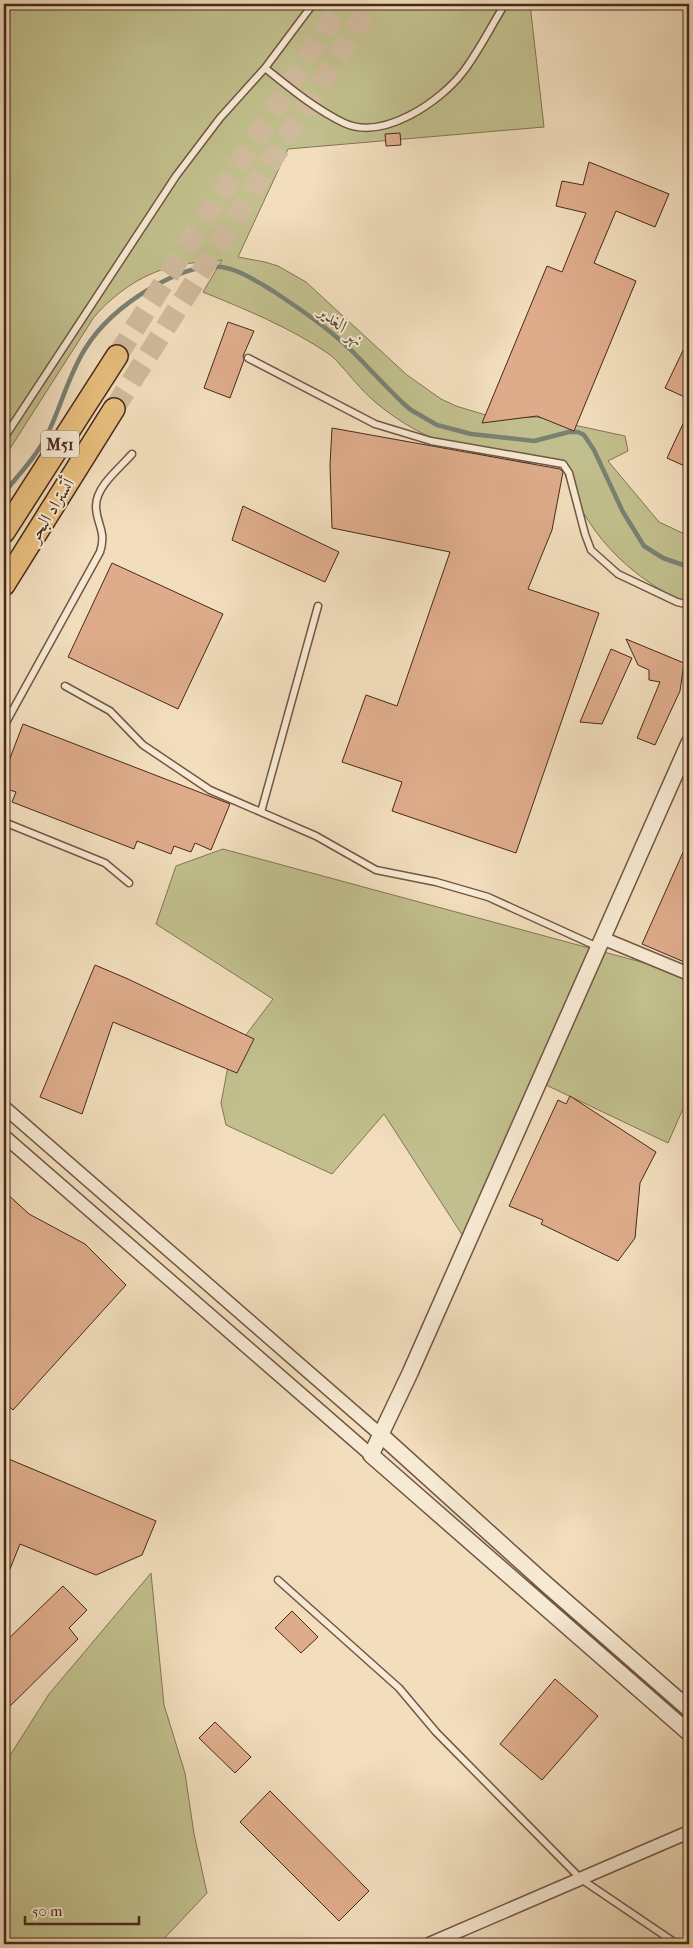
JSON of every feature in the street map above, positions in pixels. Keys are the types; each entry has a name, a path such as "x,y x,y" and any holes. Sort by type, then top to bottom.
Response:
{"highway":[{"name":"أتستراد البحر","path":"4,532 117,356"},
{"name":"أتستراد البحر","path":"4,585 114,410"}],"street":[{"path":"371,1455 382,1436 689,742"},
{"path":"600,942 689,974"},
{"path":"4,1107 382,1436 547,1585 689,1709"},
{"path":"4,1136 689,1733"},
{"path":"158,1271 173,1255"},
{"path":"429,1944 689,1832"}],"lane":[{"path":"4,438 176,176 220,118 265,68 313,4"},
{"path":"265,68 307,101 344,123 366,127 397,122 445,92 455,82 464,71 505,4"},
{"path":"248,358 374,424 431,441 567,466 591,550 618,574 669,599 689,605"},
{"path":"4,726 100,552 104,541 96,507 100,490 132,454"},
{"path":"261,812 318,606"},
{"path":"65,686 110,711 143,745 210,790 316,836 376,870 436,882 488,897 600,942"},
{"path":"4,822 105,863 129,883"},
{"path":"278,1580 399,1688 436,1732 581,1879 677,1944"}],"shaded area":[{"path":"4,4 530,4 544,127 288,149 238,257 278,266 306,282 407,375 441,399 456,406 489,416 505,418 537,417 625,436 628,451 608,461 659,522 689,536 689,605 645,579 626,565 610,548 582,510 561,464 510,460 461,449 438,441 394,417 374,401 329,354 314,344 252,312 203,292 222,260 185,264 155,272 132,284 112,299 94,317 4,458"},
{"path":"223,849 689,975 689,1095 668,1143 544,1084 470,1247 384,1114 332,1174 226,1125 221,1103 230,1056 273,999 156,924 176,866"},
{"path":"151,1573 164,1705 185,1773 194,1834 207,1893 159,1944 4,1944 4,1765 49,1694"}],"building":[{"path":"400,133 401,145 386,146 385,134"},
{"path":"589,162 669,194 655,227 616,211 594,263 636,281 574,431 537,416 482,423 547,266 562,272 586,213 556,206 562,181 583,185"},
{"path":"228,322 254,331 243,356 244,360 230,398 204,388"},
{"path":"689,338 689,399 665,388"},
{"path":"689,411 689,468 667,458"},
{"path":"332,428 560,469 563,472 552,530 528,589 599,613 516,853 392,811 402,782 342,762 366,695 397,706 450,552 332,528 330,465"},
{"path":"243,506 339,552 325,582 232,540"},
{"path":"112,563 223,614 178,709 68,657"},
{"path":"626,639 684,663 680,691 655,745 637,738 660,682 649,680 649,670 638,665"},
{"path":"611,649 632,658 602,724 580,722"},
{"path":"23,724 230,804 211,850 195,843 191,852 174,846 171,854 137,841 134,849 12,802 16,792 4,788 4,774"},
{"path":"689,839 689,964 642,944"},
{"path":"95,965 254,1039 237,1073 113,1022 82,1114 40,1097"},
{"path":"570,1096 656,1152 640,1183 635,1238 618,1261 541,1224 543,1220 509,1206 558,1100 566,1104"},
{"path":"4,1191 29,1214 85,1244 126,1285 13,1410 4,1402"},
{"path":"4,1457 156,1521 142,1555 96,1575 20,1544 4,1584"},
{"path":"63,1586 87,1610 69,1628 78,1639 4,1712 4,1643"},
{"path":"292,1611 318,1637 301,1653 275,1628"},
{"path":"555,1679 598,1716 542,1780 500,1744"},
{"path":"215,1722 251,1757 235,1773 199,1738"},
{"path":"270,1791 369,1891 339,1921 240,1822"}],"waterway":[{"name":"نهر الغدير","path":"4,493 43,443 79,359 91,340 106,322 132,301 167,279 203,267 222,267 255,280 314,319 351,350 404,404 437,425 471,434 534,441 569,432 578,432 584,435 594,450 623,512 644,546 663,558 689,567"}],"tunnel":[{"path":"117,356 341,4"},
{"path":"114,409 371,4"}]}
